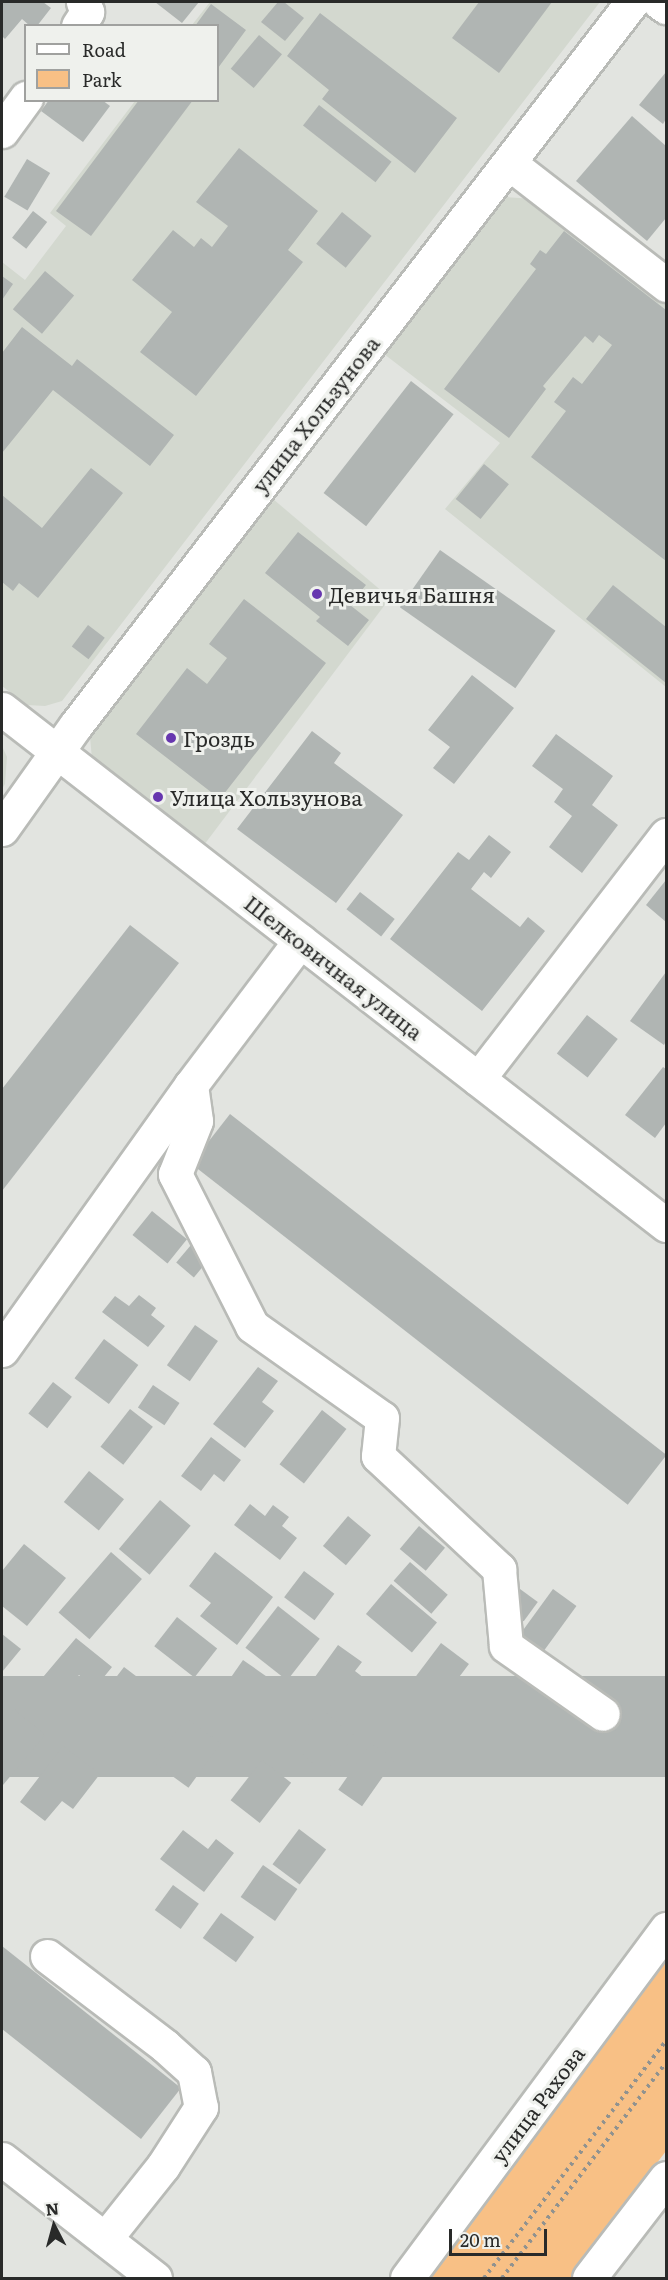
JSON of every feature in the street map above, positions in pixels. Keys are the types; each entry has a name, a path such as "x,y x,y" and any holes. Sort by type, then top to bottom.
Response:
{"street":[{"name":"улица Хользунова","path":"2,829 56,752 632,2"},
{"path":"659,2 666,7"},
{"path":"508,163 666,285"},
{"name":"Шелковичная улица","path":"2,709 478,1079 660,1209"},
{"path":"478,1079 666,835"},
{"path":"2,1350 191,1085 300,941"},
{"path":"191,1085 196,1122 175,1174 252,1326 382,1418 378,1456 499,1569 506,1646 603,1714"},
{"name":"улица Рахова","path":"406,2278 666,1929"},
{"path":"47,1956 165,2046 194,2072 201,2107 163,2166 105,2239"},
{"path":"2,2159 155,2278"},
{"path":"589,2278 666,2178"}],"path":[{"path":"484,2278 666,2041"},
{"path":"502,2278 666,2063"}],"shaded area":[{"path":"210,2 600,2 62,701 45,706 27,705 2,686 2,262 25,280 66,226 50,213 134,102 219,102 219,24 193,24"},
{"path":"505,197 534,199 666,300 666,687 445,509 500,443 384,354"},
{"path":"273,499 390,598 204,845 92,759 90,737"},
{"path":"2,746 7,757 5,784 2,789"}],"green space":[{"path":"666,1956 666,2151 570,2278 426,2278"}],"building":[{"path":"2,2 43,2 51,8 39,24 28,24 22,19 5,39 2,36"},
{"path":"155,2 199,2 182,23"},
{"path":"278,2 284,2 304,18 285,41 261,22"},
{"path":"479,2 552,2 499,73 452,38"},
{"path":"211,4 246,30 219,67 219,24 196,24"},
{"path":"320,13 457,118 415,173 322,99 329,90 287,56"},
{"path":"259,35 282,54 254,88 231,69"},
{"path":"666,72 666,119 663,124 639,105"},
{"path":"48,102 105,102 110,106 83,142 41,111"},
{"path":"138,102 192,102 91,236 56,211"},
{"path":"319,105 391,162 375,182 303,125"},
{"path":"632,116 666,146 666,218 647,241 576,181"},
{"path":"239,148 318,211 288,250 303,262 196,396 140,352 172,312 132,280 173,230 194,247 201,238 212,247 228,226 196,202"},
{"path":"27,159 50,173 27,211 4,197"},
{"path":"33,211 47,222 26,249 12,238"},
{"path":"342,212 372,236 346,268 316,244"},
{"path":"564,231 666,310 666,561 531,457 566,411 554,402 573,377 582,384 612,345 599,335 593,343 585,336 543,386 546,389 509,438 444,389 536,269 530,264 540,250 546,254"},
{"path":"45,271 74,295 42,334 13,309"},
{"path":"2,276 13,284 2,300"},
{"path":"22,327 72,366 77,359 174,435 150,466 53,390 2,453 2,353"},
{"path":"411,381 454,414 366,526 324,493"},
{"path":"484,464 509,484 481,519 456,499"},
{"path":"91,468 123,493 38,598 19,583 13,591 2,582 2,495 42,528"},
{"path":"298,532 366,585 350,605 369,620 348,646 316,621 320,617 265,573"},
{"path":"440,550 556,631 515,688 400,607"},
{"path":"613,585 666,627 666,683 586,619"},
{"path":"244,599 326,663 220,799 136,734 187,668 207,684 227,658 209,644"},
{"path":"88,625 105,638 89,659 72,647"},
{"path":"472,675 514,708 454,784 433,768 450,747 428,730"},
{"path":"312,731 341,753 334,763 403,815 336,903 237,829"},
{"path":"556,734 613,776 592,805 618,825 582,873 549,847 572,816 554,802 563,789 532,766"},
{"path":"489,835 511,852 491,878 484,872 471,889 520,927 528,917 545,931 482,1011 390,939 458,852 469,860"},
{"path":"666,880 666,922 646,905"},
{"path":"360,892 395,919 381,936 346,909"},
{"path":"130,925 179,963 2,1191 2,1089"},
{"path":"666,972 666,1041 664,1045 630,1021"},
{"path":"587,1015 618,1039 588,1078 557,1054"},
{"path":"663,1067 666,1069 666,1123 655,1138 625,1115"},
{"path":"230,1114 666,1455 628,1505 191,1164"},
{"path":"152,1211 187,1239 167,1263 132,1235"},
{"path":"191,1245 209,1260 194,1277 176,1263"},
{"path":"139,1295 156,1308 151,1315 165,1326 148,1347 102,1312 115,1296 129,1306"},
{"path":"195,1325 218,1341 190,1381 167,1365"},
{"path":"104,1339 138,1365 109,1404 75,1378"},
{"path":"258,1367 278,1381 262,1402 274,1411 245,1448 213,1424"},
{"path":"53,1382 72,1397 47,1428 28,1414"},
{"path":"153,1385 180,1403 164,1425 138,1407"},
{"path":"130,1409 153,1427 123,1465 100,1447"},
{"path":"322,1410 346,1429 304,1483 280,1464"},
{"path":"211,1437 241,1460 224,1482 214,1474 201,1491 181,1476"},
{"path":"89,1471 124,1499 99,1530 64,1502"},
{"path":"160,1500 191,1526 150,1575 119,1549"},
{"path":"250,1504 265,1516 273,1505 289,1517 282,1526 297,1538 280,1560 234,1525"},
{"path":"348,1516 371,1535 346,1565 323,1546"},
{"path":"419,1526 445,1548 426,1571 400,1549"},
{"path":"24,1544 66,1578 27,1626 2,1606 2,1571"},
{"path":"111,1552 142,1579 89,1639 59,1612"},
{"path":"215,1552 273,1597 237,1645 200,1616 211,1603 189,1586"},
{"path":"410,1562 448,1595 431,1614 394,1581"},
{"path":"304,1571 334,1594 314,1620 284,1597"},
{"path":"391,1584 437,1623 412,1652 366,1614"},
{"path":"520,1589 538,1602 524,1621 506,1608"},
{"path":"553,1589 576,1606 544,1651 520,1634"},
{"path":"278,1606 320,1639 287,1680 245,1648"},
{"path":"177,1617 217,1648 194,1678 154,1646"},
{"path":"2,1634 21,1649 2,1672"},
{"path":"76,1638 112,1667 95,1688 79,1675 58,1700 38,1683"},
{"path":"441,1643 469,1664 419,1730 391,1709"},
{"path":"338,1645 362,1662 355,1671 369,1682 359,1695 378,1708 360,1732 321,1703 329,1693 312,1681"},
{"path":"243,1660 287,1691 269,1716 225,1685"},
{"path":"124,1667 169,1701 144,1735 124,1720 110,1739 84,1719"},
{"path":"2,1676 666,1676 666,1777 2,1777"},
{"path":"14,1709 45,1735 3,1785 2,1724"},
{"path":"321,1709 354,1736 325,1773 291,1746"},
{"path":"186,1718 221,1743 188,1788 154,1762"},
{"path":"371,1743 395,1760 362,1806 338,1790"},
{"path":"63,1746 100,1774 73,1809 62,1801 45,1821 20,1802"},
{"path":"262,1760 291,1783 260,1823 231,1800"},
{"path":"299,1829 326,1849 300,1885 273,1864"},
{"path":"183,1830 208,1849 216,1839 234,1853 204,1892 160,1859"},
{"path":"263,1865 297,1889 275,1921 241,1897"},
{"path":"173,1885 199,1904 181,1929 155,1910"},
{"path":"221,1913 254,1937 236,1962 203,1938"},
{"path":"2,1946 181,2088 141,2139 2,2029"}],"place":[{"name":"Девичья Башня","path":"317,594"},
{"name":"Гроздь","path":"171,738"},
{"name":"Улица Хользунова","path":"158,797"}]}
